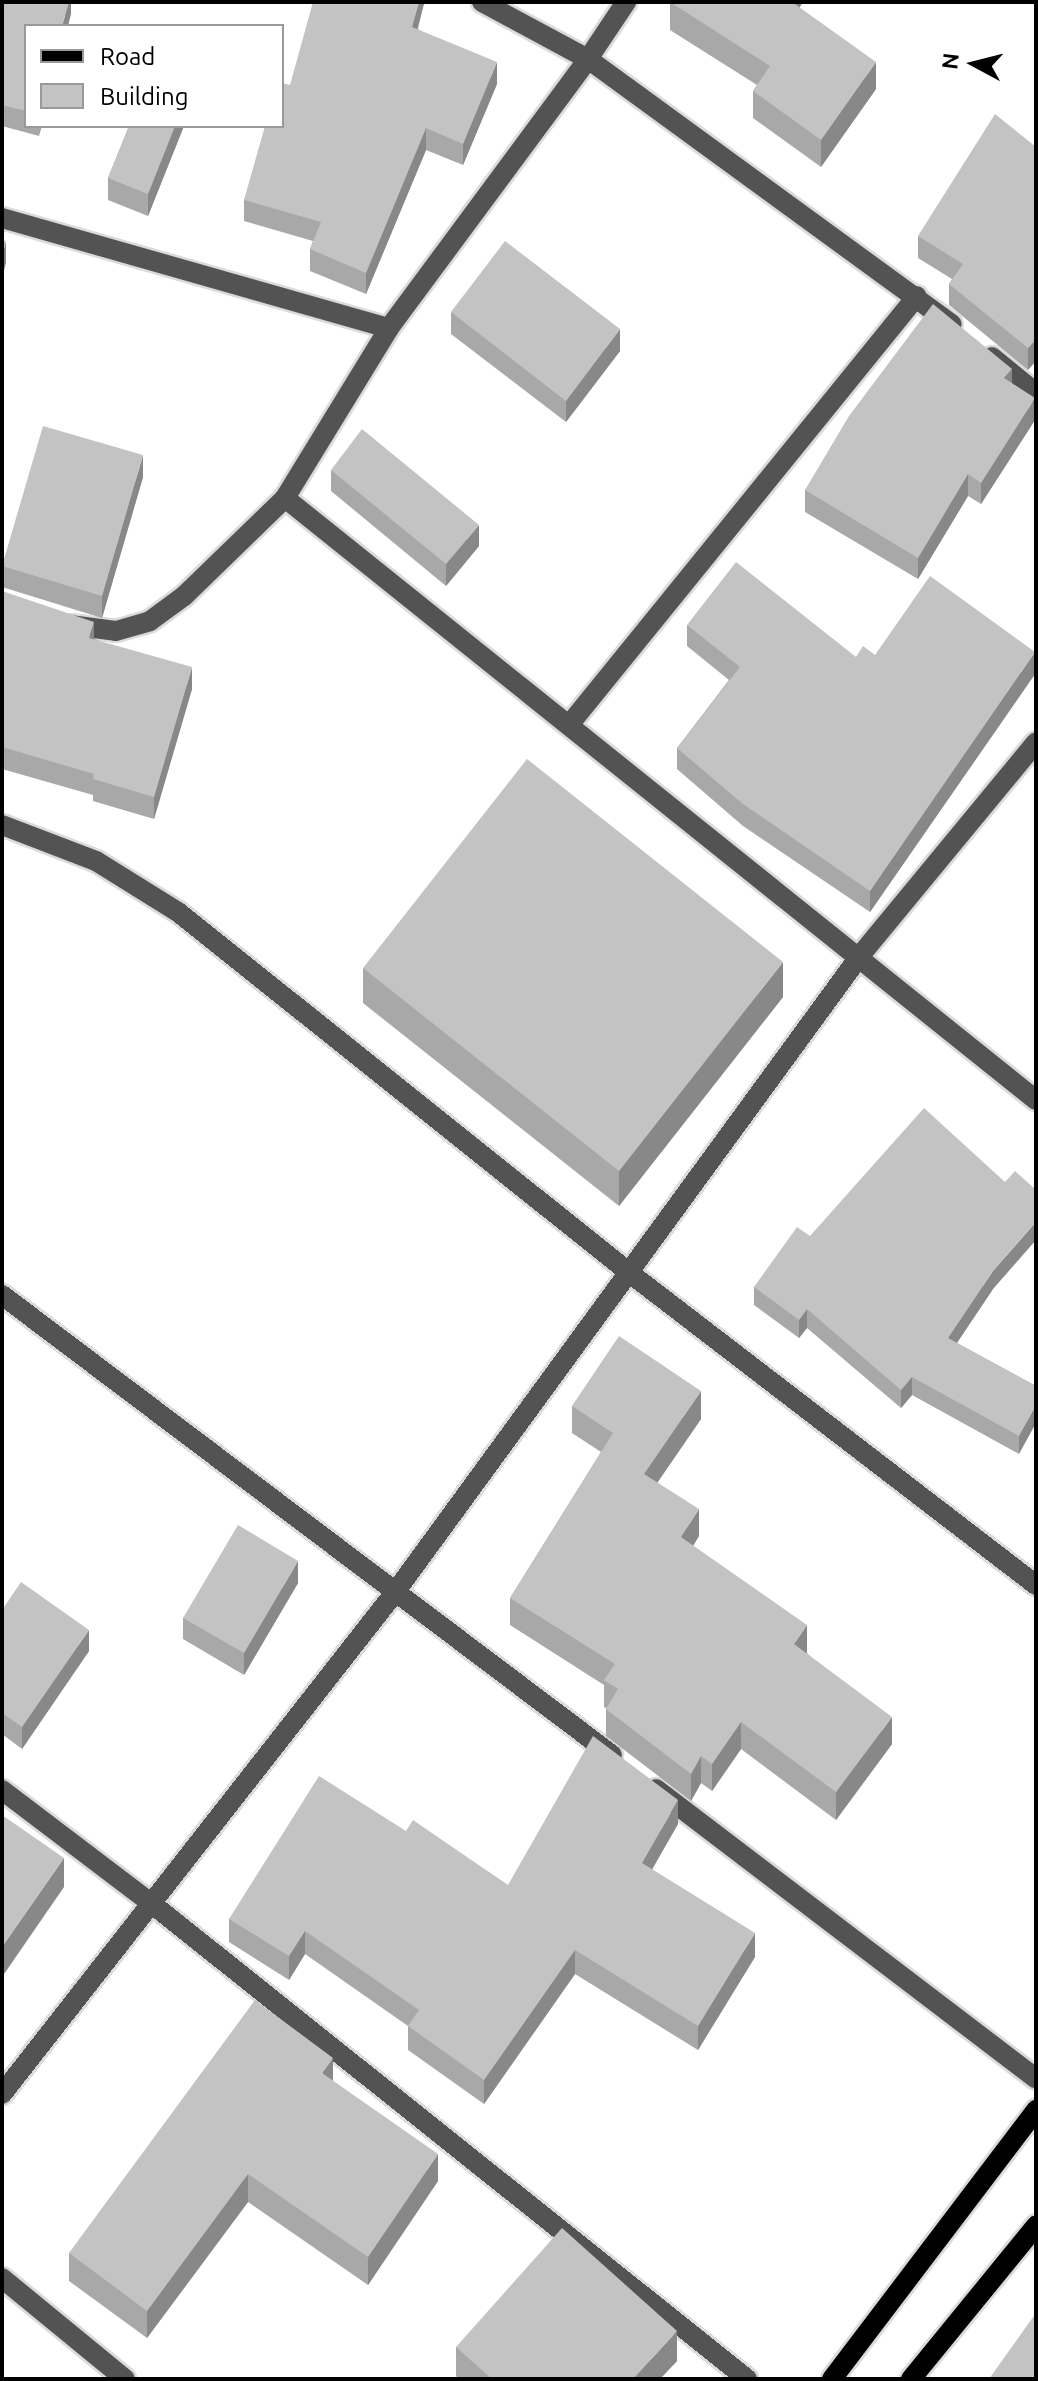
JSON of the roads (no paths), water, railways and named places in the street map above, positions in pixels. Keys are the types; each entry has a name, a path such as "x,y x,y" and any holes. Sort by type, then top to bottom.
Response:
{"main road":[{"path":"832,2379 1036,2110"},
{"path":"911,2379 1036,2226"}],"street":[{"path":"482,2 588,59 917,296 1036,393"},
{"path":"44,615 86,631 116,631 150,621 184,596 285,498 389,328 588,59 626,2"},
{"path":"2,218 389,328"},
{"path":"569,725 917,296"},
{"path":"285,498 1036,1100"},
{"path":"2,2094 396,1591 631,1274 859,957 1036,742"},
{"path":"2,825 96,861 178,912 631,1274 1036,1585"},
{"path":"2,1295 1036,2079"},
{"path":"2,1790 151,1903 747,2379"},
{"path":"2,2278 125,2379"}]}
